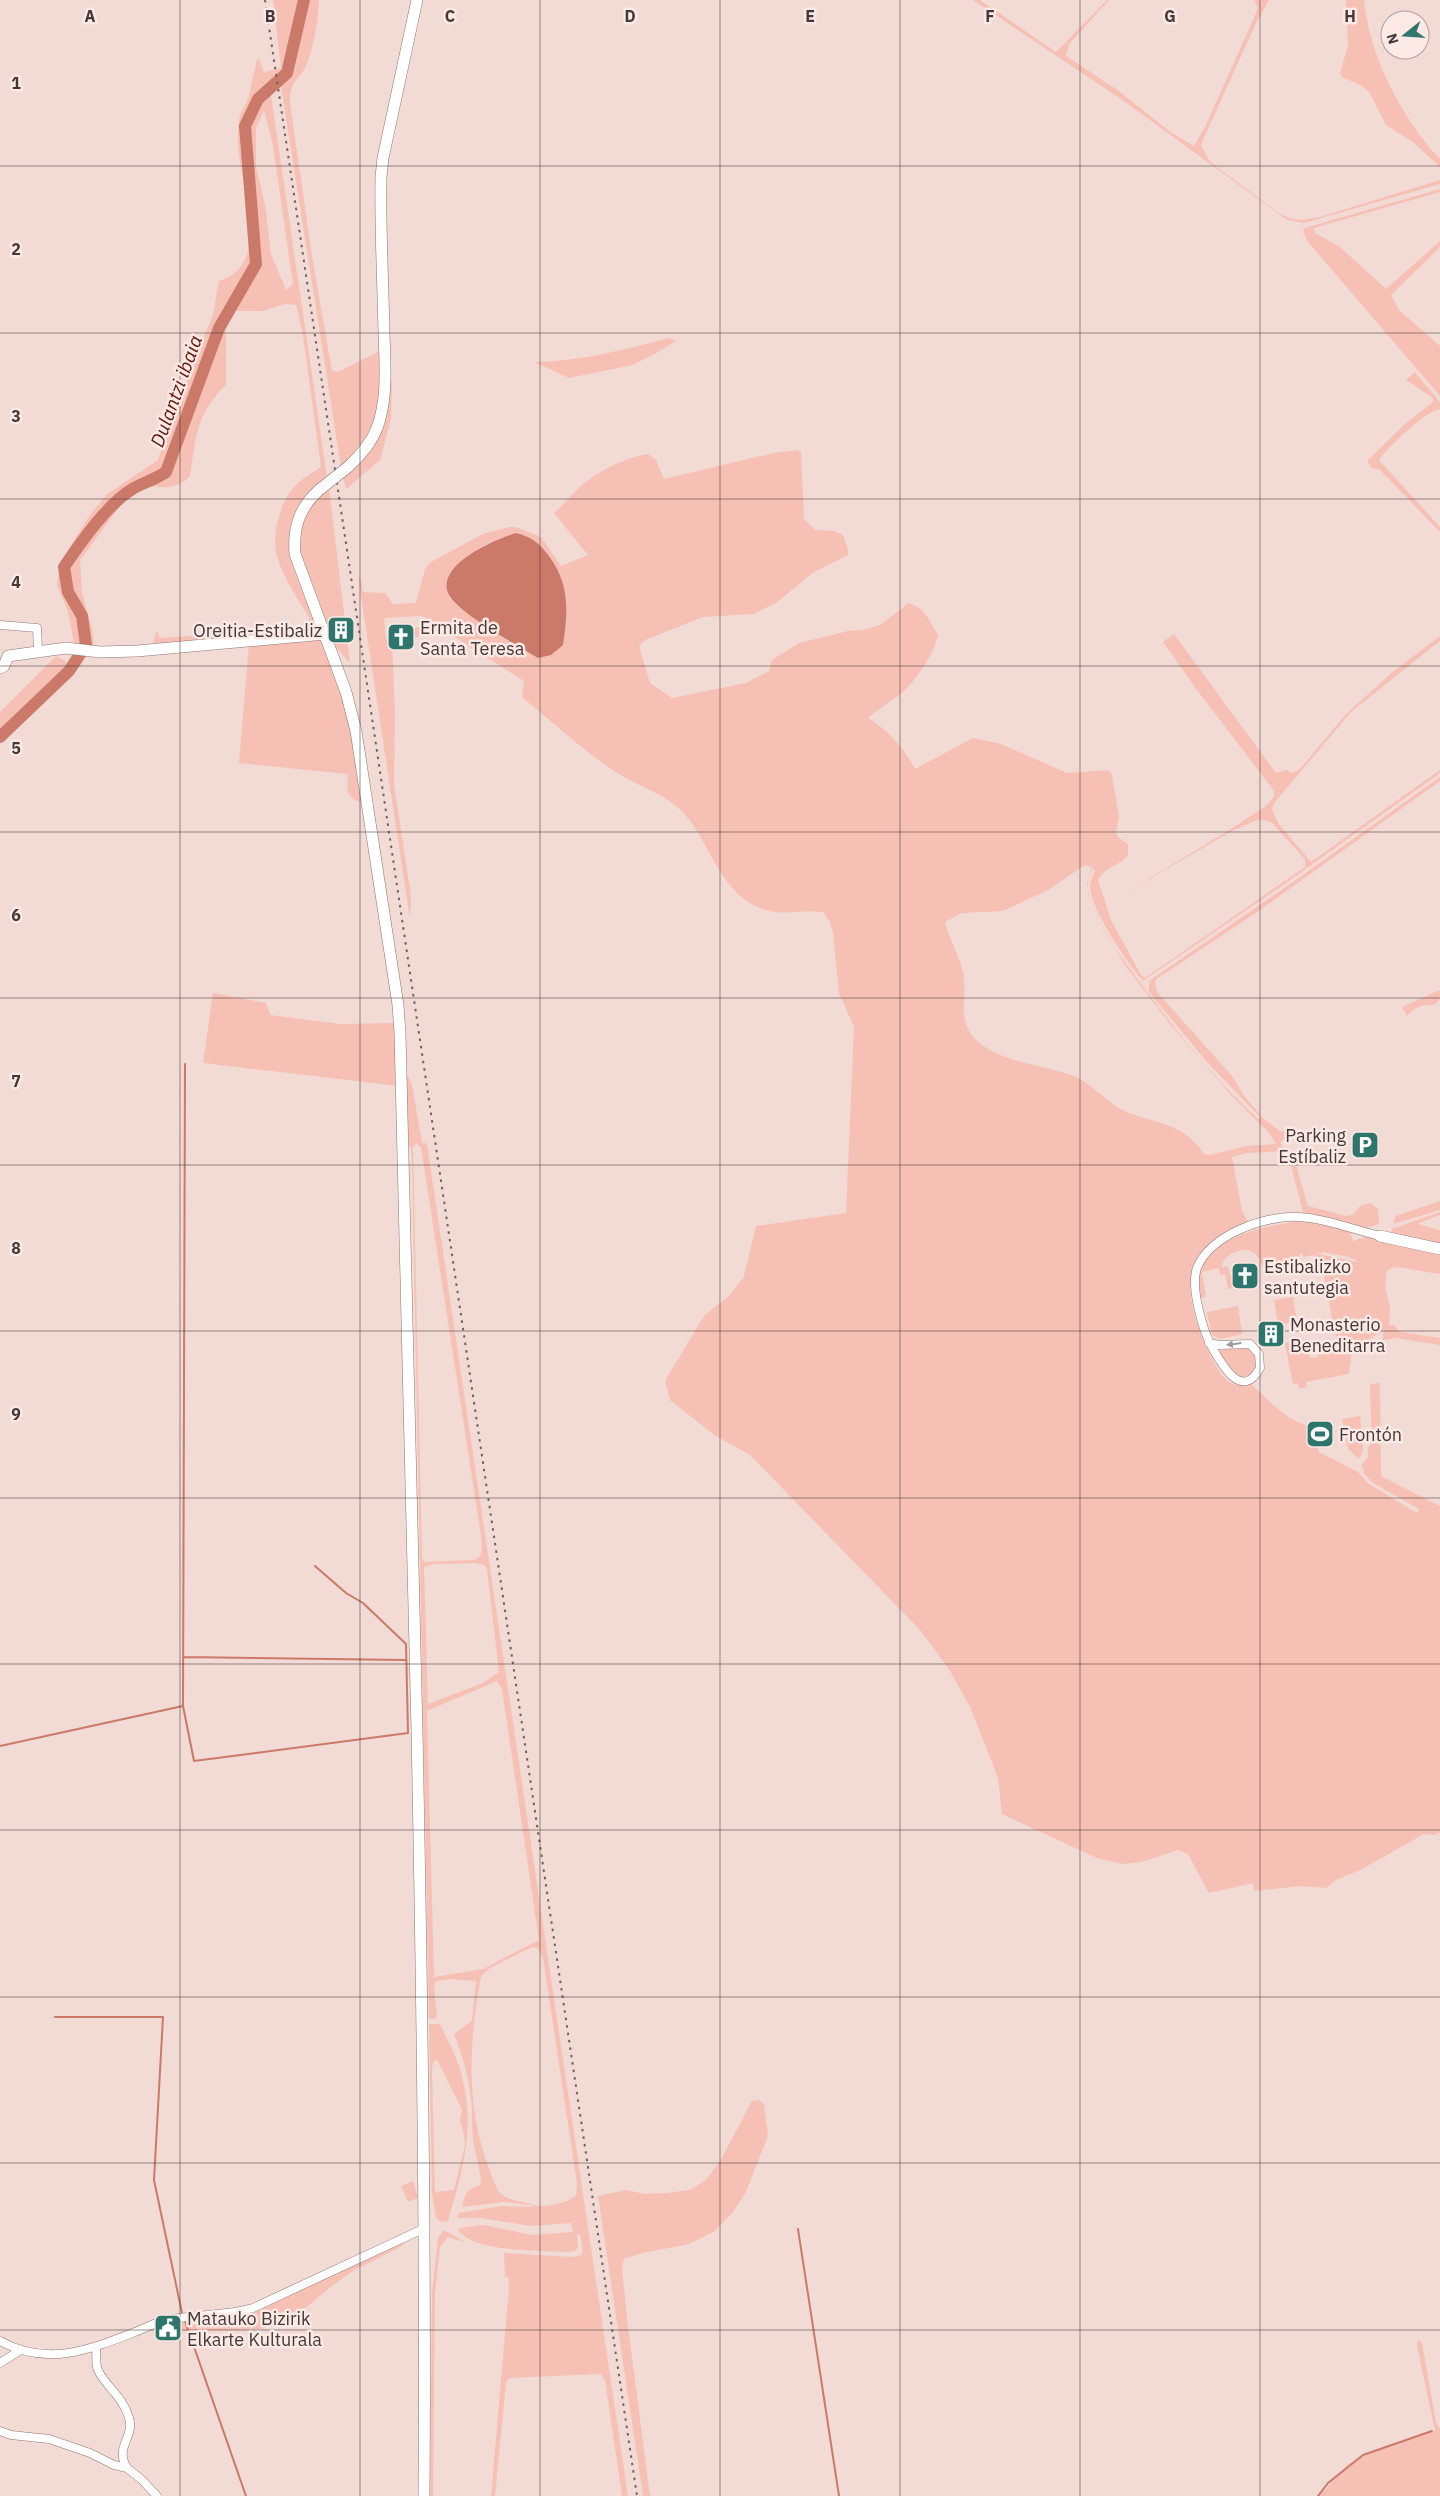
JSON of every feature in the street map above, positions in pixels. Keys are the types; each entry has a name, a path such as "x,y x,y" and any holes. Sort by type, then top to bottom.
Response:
{"street":[{"path":"417,0 383,158 381,177 384,366 380,417 366,449 348,468 319,490 301,510 293,538 301,576 346,692 356,731 398,1005 409,1336 425,2228 424,2496"},
{"path":"0,625 37,628 38,651"},
{"path":"0,668 4,666 4,652 66,648 91,651 137,651 325,634"},
{"path":"1210,1343 1219,1345 1250,1344 1259,1354 1260,1368 1254,1376 1245,1380 1232,1378 1210,1343 1203,1328 1195,1284 1196,1273 1203,1258 1218,1242 1240,1228 1298,1217 1440,1249"},
{"path":"0,2341 19,2352 59,2354 82,2352 166,2320 230,2314 254,2308 425,2228"},
{"path":"96,2347 98,2369 123,2403 132,2427 122,2448 122,2459 127,2468"},
{"path":"0,2363 19,2352"},
{"path":"0,2431 12,2435 49,2439 127,2468 141,2479 157,2496"}],"shaded area":[{"path":"273,0 319,0 316,31 310,53 305,67 292,89 290,103 312,256 332,371 338,372 380,351 380,386 376,415 364,440 341,467 281,86 271,95 327,477 310,491 302,501 294,515 290,530 289,545 296,574 314,617 312,629 305,632 153,646 156,630 160,638 292,629 308,624 309,618 284,575 278,560 275,540 278,518 292,489 304,478 321,467 303,335 296,305 285,304 263,311 235,311 226,329 226,385 203,416 196,438 190,476 176,485 169,487 145,487 133,493 117,510 80,560 82,593 92,629 94,646 74,643 68,612 57,585 60,563 89,516 107,494 158,460 190,371 213,315 219,281 236,272 246,257 250,239 250,219 239,156 238,128 258,57 264,72 281,68","holes":["264,110 273,146 293,284 286,290 271,254 265,205 256,167 256,128"]},
{"path":"973,0 980,0 1056,52 1109,0 1069,44 1066,56 1119,91 1169,131 1194,146 1205,127 1256,13 1258,7 1254,0 1269,0 1257,21 1201,145 1210,162 1280,214 1292,219 1302,220 1320,217 1440,180 1440,184 1304,223 1287,220 1128,104"},
{"path":"1346,0 1364,0 1367,21 1380,64 1401,106 1413,125 1440,159 1440,167 1413,142 1386,125 1370,93 1362,86 1342,77 1340,73 1348,46"},
{"path":"1440,189 1440,192 1314,228 1315,233 1340,247 1386,289 1440,241 1440,247 1391,295 1399,310 1440,346 1440,396 1308,242 1303,231 1305,228"},
{"path":"669,338 676,341 632,365 569,378 534,362 586,357 619,351"},
{"path":"1415,372 1440,402 1440,409 1433,411 1416,423 1379,460 1440,527 1440,532 1379,469 1372,468 1367,461 1405,424 1433,402 1433,398 1406,380"},
{"path":"388,379 392,379 391,419 380,460 346,489 343,477 364,459"},
{"path":"797,450 801,452 804,519 815,530 835,531 843,535 848,555 814,572 776,603 753,614 703,617 645,640 639,646 650,683 672,698 746,683 769,671 772,660 799,643 880,625 909,603 914,605 926,616 938,635 936,642 924,666 906,689 868,718 883,728 895,740 915,769 973,738 1001,744 1067,773 1108,770 1112,774 1119,817 1116,833 1119,838 1128,844 1128,855 1121,862 1105,871 1098,880 1111,920 1141,975 1145,978 1305,867 1305,859 1271,822 1259,819 1230,832 1117,898 1231,829 1266,806 1274,797 1274,791 1163,642 1174,634 1276,773 1286,770 1292,773 1300,769 1348,712 1394,671 1440,636 1440,641 1351,712 1275,802 1272,809 1278,823 1311,862 1440,770 1440,773 1286,883 1143,981 1119,949 1096,909 1090,886 1095,871 1093,868 1088,890 1093,907 1089,897 1087,884 1092,867 1085,865 1048,890 1003,911 962,913 945,922 963,972 966,1024 973,1037 985,1047 1014,1060 1076,1077 1122,1110 1171,1126 1188,1136 1204,1154 1210,1155 1247,1146 1276,1144 1270,1134 1230,1094 1170,1024 1125,965 1113,944 1150,996 1194,1051 1241,1103 1258,1119 1261,1118 1207,1062 1149,992 1149,981 1286,887 1440,777 1440,781 1257,912 1155,980 1157,992 1233,1077 1244,1096 1264,1119 1281,1132 1292,1127 1287,1137 1280,1142 1284,1151 1247,1153 1232,1157 1242,1211 1248,1222 1224,1234 1213,1244 1193,1278 1190,1293 1196,1321 1215,1364 1229,1382 1240,1385 1251,1384 1287,1416 1312,1427 1319,1452 1358,1472 1369,1484 1417,1513 1419,1509 1373,1483 1363,1473 1364,1469 1361,1466 1368,1457 1368,1448 1372,1441 1370,1387 1371,1384 1380,1383 1381,1476 1440,1506 1440,1832 1434,1835 1424,1834 1362,1869 1336,1880 1326,1888 1301,1886 1254,1891 1253,1883 1209,1893 1188,1854 1178,1850 1141,1862 1122,1864 1097,1858 1002,1814 998,1778 970,1707 949,1669 920,1630 750,1455 713,1434 670,1400 665,1381 704,1316 731,1294 744,1276 756,1226 846,1213 854,1027 839,993 833,933 830,922 823,912 773,912 749,902 736,892 725,878 698,832 676,806 661,796 621,776 602,763 522,697 524,681 422,616 384,618 386,639 392,642 395,711 394,785 411,896 410,919 358,576 363,592 385,593 393,604 416,603 425,569 431,562 483,534 509,527 516,527 541,537 561,566 588,555 554,513 581,486 604,470 630,458 648,454 656,460 664,479 774,453","holes":["491,541 538,658 487,628 456,603 448,576 462,560"]},
{"path":"329,487 350,663 333,644 305,576 297,539 309,505"},
{"path":"516,533 531,539 549,556 561,577 566,599 563,645 551,655 538,658 473,617 451,598 447,590 447,580 452,570 461,561 484,546"},
{"path":"424,625 427,633 400,643 397,634"},
{"path":"317,640 323,643 342,691 365,805 349,794 347,786 348,774 239,763 249,644"},
{"path":"56,656 65,661 71,675 0,744 0,712"},
{"path":"1440,990 1440,999 1434,1005 1419,1007 1407,1016 1402,1007"},
{"path":"213,993 266,1003 270,1015 340,1024 396,1023 399,1086 203,1063"},
{"path":"405,1069 412,1085 422,1142 427,1144 628,2496 622,2496 605,2380 601,2374 509,2378 506,2383 495,2496 491,2496 509,2287 508,2277 505,2277 504,2253 572,2257 581,2255 583,2250 580,2234 577,2235 578,2247 575,2251 568,2252 494,2247 467,2238 459,2231 459,2228 484,2225 532,2235 573,2232 571,2223 530,2226 482,2218 457,2218 459,2213 501,2206 533,2207 531,2205 504,2202 462,2207 467,2192 481,2185 481,2179 473,2140 472,2109 468,2080 464,2061 454,2034 472,2021 476,1981 452,1979 436,1981 434,1987 437,2016 434,2019 429,2019 412,1162 411,1148 409,1146","holes":["417,1144 421,1147 480,1529 481,1551 478,1558 474,1560 424,1562 422,1558 413,1146","475,1563 484,1565 487,1569 499,1672 483,1683 428,1704 424,1567 434,1564","497,1681 502,1689 539,1940 483,1969 434,1977 427,1711","532,1947 538,1948 543,1958 577,2183 576,2195 563,2202 538,2206 512,2200 502,2195 496,2186 482,2147 473,2099 472,2050 481,1976 490,1968"]},
{"path":"1287,1150 1292,1152 1308,1206 1346,1216 1354,1214 1360,1206 1370,1203 1378,1209 1379,1224 1364,1229 1304,1216"},
{"path":"1440,1201 1440,1210 1393,1224 1396,1216"},
{"path":"1440,1212 1440,1215 1419,1223 1420,1225 1440,1230 1440,1246 1391,1233 1392,1229"},
{"path":"1303,1221 1350,1231 1353,1241 1368,1236 1440,1252 1440,1274 1396,1267 1387,1270 1385,1287 1390,1307 1389,1325 1394,1325 1399,1332 1440,1338 1440,1345 1396,1338 1382,1340 1384,1330 1352,1350 1349,1374 1306,1382 1307,1387 1299,1389 1298,1383 1293,1384 1285,1343 1306,1339 1310,1358 1318,1357 1317,1348 1337,1344 1323,1270 1315,1255 1304,1257 1302,1253 1278,1273 1272,1263 1261,1265 1254,1253 1242,1250 1229,1255 1221,1267 1228,1266 1234,1288 1228,1289 1225,1274 1220,1275 1219,1268 1202,1272 1206,1297 1201,1298 1198,1281 1198,1275 1203,1262 1213,1251 1226,1242 1258,1229","holes":["1324,1252 1346,1256 1358,1262 1318,1254"]},
{"path":"1293,1297 1297,1321 1278,1325 1274,1300"},
{"path":"1238,1306 1242,1334 1221,1339 1212,1335 1207,1312"},
{"path":"1238,1347 1251,1349 1256,1358 1256,1366 1252,1373 1243,1377 1230,1370 1219,1351"},
{"path":"1360,1416 1363,1451 1359,1459 1348,1449 1342,1419"},
{"path":"429,2024 440,2024 459,2066 467,2106 468,2125 463,2162 448,2221 441,2222 436,2218 432,2194","holes":["437,2059 462,2110 460,2120 465,2145 454,2190 435,2192 432,2070 433,2062"]},
{"path":"759,2100 764,2104 768,2136 745,2194 732,2213 715,2231 689,2244 642,2253 624,2259 622,2268 627,2319 650,2496 643,2496 598,2196 626,2190 645,2194 690,2190 706,2180 720,2161 752,2101"},
{"path":"413,2181 418,2198 408,2202 401,2186"},
{"path":"444,2230 467,2243 448,2237 440,2247 435,2293 433,2496 430,2496 432,2293 438,2238"},
{"path":"408,2239 400,2247 353,2271 290,2321 261,2329 181,2331 179,2322 243,2315 269,2305"},
{"path":"1418,2339 1422,2343 1436,2422 1440,2429 1440,2496 1319,2496 1347,2465 1377,2449 1435,2431 1417,2346"}],"waterway":[{"name":"Dulantzi ibaia","path":"0,737 69,671 86,645 82,616 68,592 64,567 78,546 114,503 134,488 166,472 219,328 256,264 245,126 258,99 287,73 304,0"},
{"path":"185,1064 183,1706 194,1761 408,1733 406,1644 363,1603 346,1593 315,1566"},
{"path":"183,1657 405,1660"},
{"path":"0,1746 183,1706"},
{"path":"55,2017 163,2017 154,2180 182,2313"},
{"path":"798,2229 839,2496"},
{"path":"185,2321 246,2496"},
{"path":"1318,2496 1328,2483 1363,2455 1432,2431"}],"railway":[{"path":"265,0 637,2496"}],"place":[{"name":"Oreitia-Estibaliz","path":"341,630"},
{"name":"Ermita de Santa Teresa","path":"401,637"},
{"name":"Parking Estíbaliz","path":"1365,1145"},
{"name":"Estibalizko santutegia","path":"1245,1276"},
{"name":"Monasterio Beneditarra","path":"1271,1334"},
{"name":"Frontón","path":"1320,1434"},
{"name":"Matauko Bizirik Elkarte Kulturala","path":"168,2328"}]}
